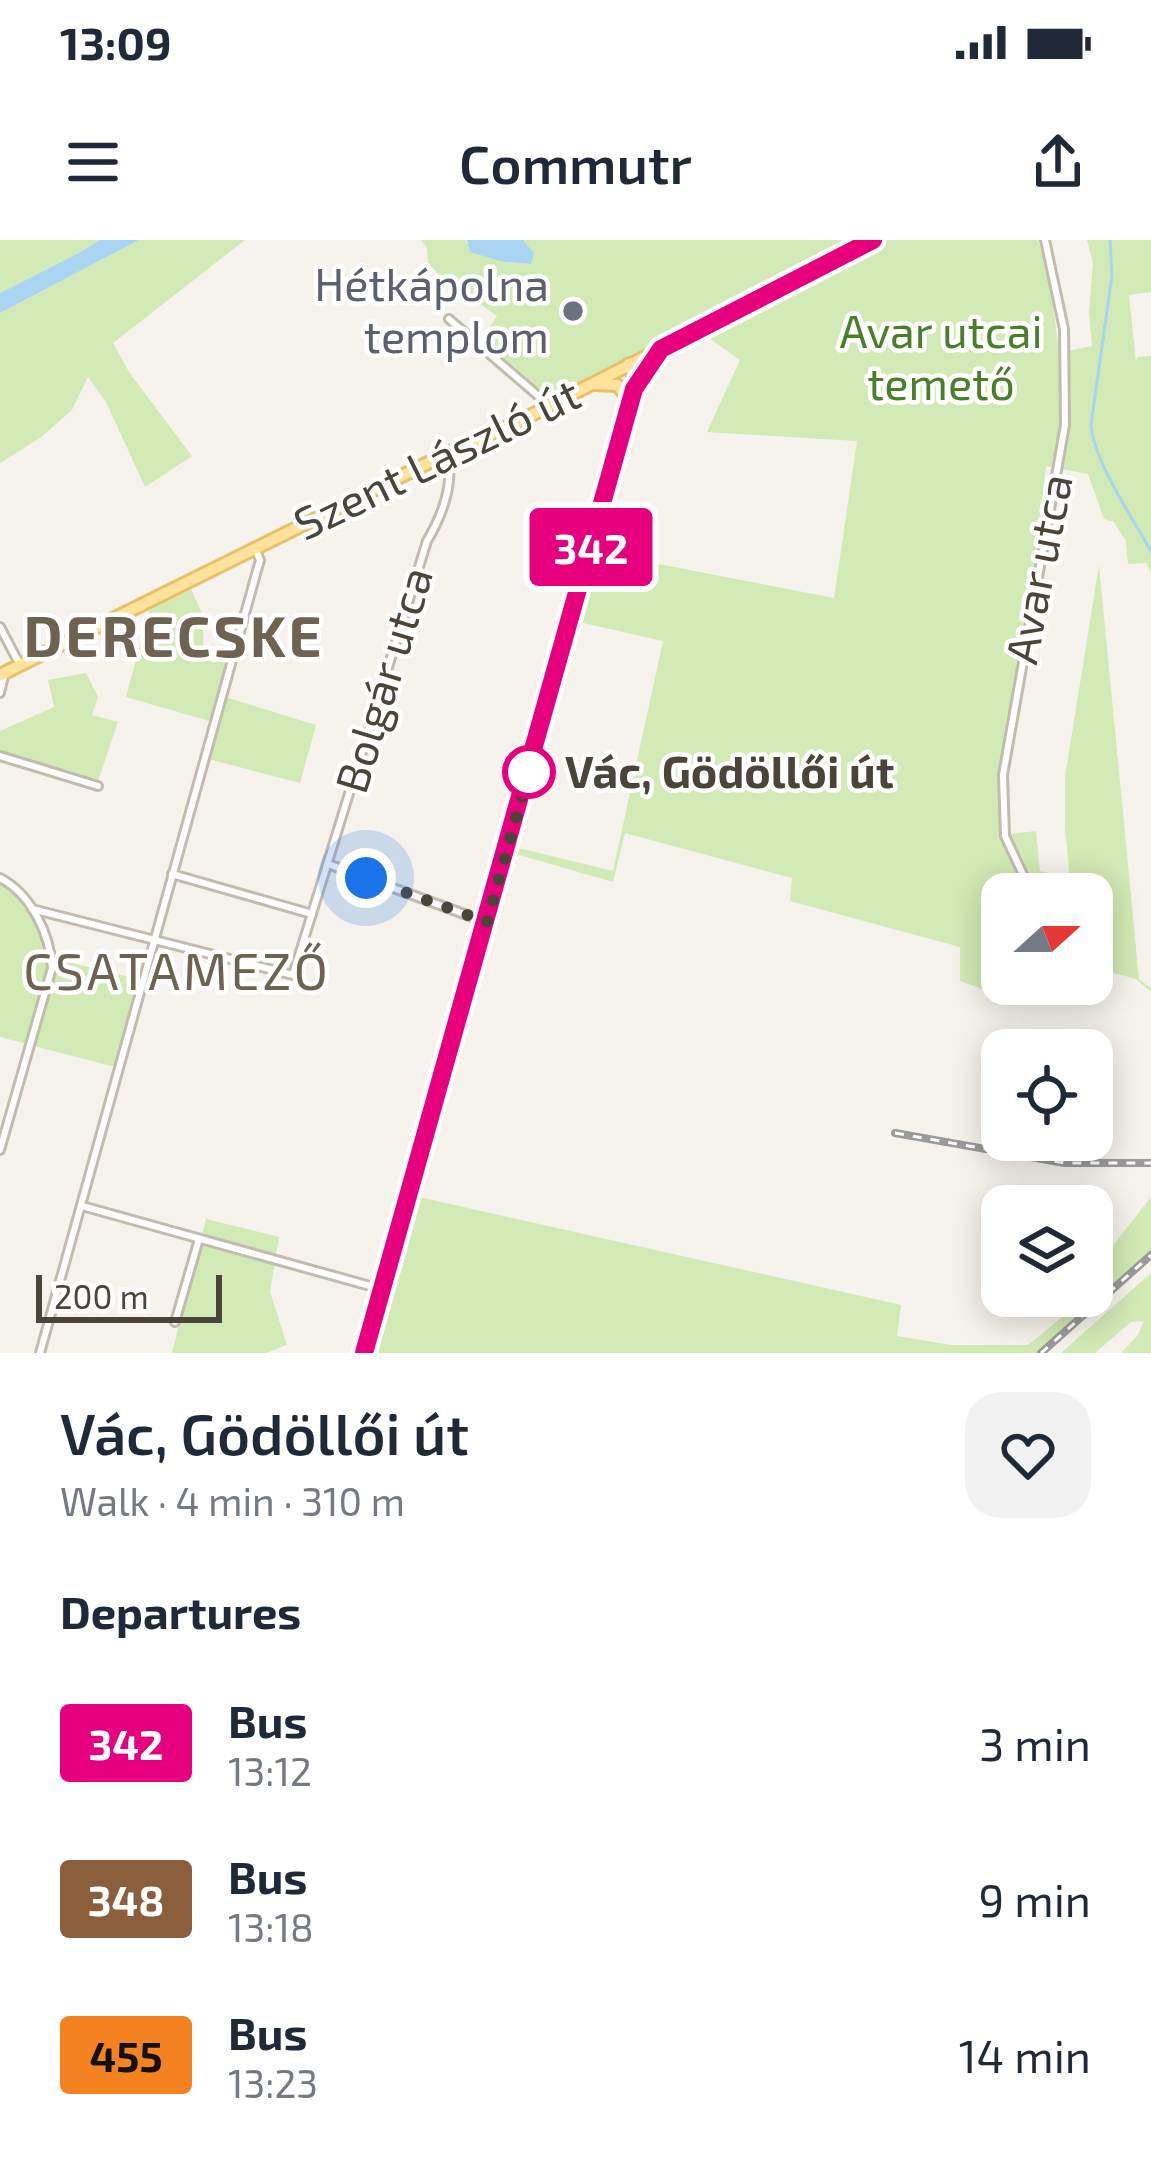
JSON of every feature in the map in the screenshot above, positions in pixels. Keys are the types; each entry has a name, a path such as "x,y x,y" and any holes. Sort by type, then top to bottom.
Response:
{"main road":[{"name":"Szent László út","path":"2,674 550,406 873,240"},
{"path":"633,395 661,349"},
{"path":"364,1353 633,395 635,374 628,364"},
{"path":"592,384 617,386 633,395"}],"street":[{"name":"Avar utca","path":"1022,873 1005,836 1003,788 1011,718 1065,425 1064,329 1045,240"},
{"path":"449,319 550,406"},
{"name":"Bolgár utca","path":"153,939 293,975 450,479 446,454"},
{"path":"40,1353 260,560 255,548"},
{"path":"0,627 20,665"},
{"path":"0,693 2,674"},
{"path":"0,756 98,786"},
{"path":"328,864 487,922"},
{"path":"172,874 312,914"},
{"path":"0,878 19,891 32,909 50,946 52,968 0,1150"},
{"path":"32,909 153,939"},
{"path":"82,1207 381,1289"},
{"path":"175,1322 199,1239"}],"green space":[{"path":"0,240 100,240 0,293"},
{"path":"139,240 245,240 113,343 192,456 145,487 106,402 88,377 72,410 0,463 0,313"},
{"name":"Avar utcai temető","path":"421,240 467,240 504,262 530,264 534,253 523,240 1038,240 1051,286 1059,353 1092,346 1093,262 1087,240 1151,240 1151,292 1129,295 1136,362 1137,357 1151,356 1151,573 1146,563 1128,564 1126,541 1114,522 1104,519 1088,474 1046,466 998,792 1000,826 1010,834 1036,831 1040,871 1049,873 981,873 981,989 960,981 960,947 790,901 792,878 625,833 613,882 516,854 513,863 502,861 506,845 613,871 663,641 570,620 592,551 834,598 857,441 707,432 740,360 699,331 554,407 480,341 497,316 453,284 450,289 428,262"},
{"path":"1099,565 1139,979 1151,992 1136,979 1113,973 1113,873 1070,873 1065,828 1065,777"},
{"path":"189,585 202,613 204,657 213,663 236,657 225,697 316,725 300,783 208,759 216,723 126,697 151,603"},
{"path":"86,673 98,697 92,715 118,722 98,781 0,762 0,731 54,707 48,680"},
{"path":"0,874 36,910 56,959 137,979 115,1067 0,1037"},
{"path":"410,1195 901,1305 897,1336 951,1345 1028,1345 1062,1317 1077,1317 1036,1353 366,1353"},
{"path":"1151,1197 1151,1252 1113,1285 1113,1246"},
{"path":"206,1219 279,1237 270,1292 287,1345 266,1353 172,1353"},
{"path":"1151,1273 1151,1353 1121,1353 1144,1321 1131,1322 1095,1353 1061,1353 1102,1317 1113,1317 1113,1307"}],"water":[{"path":"100,240 139,240 0,313 0,293"},
{"path":"467,240 523,240 534,253 531,264 470,252"}],"waterway":[{"path":"1110,240 1112,275 1091,425 1106,472 1151,551"}],"railway":[{"path":"895,1133 1065,1163 1151,1163"},
{"path":"1041,1353 1151,1255"}],"bus line":[{"name":"342","path":"364,1353 634,389 661,349 873,240"}],"place":[{"name":"Hétkápolna templom","path":"573,311"},
{"name":"Vác, Gödöllői út","path":"529,772"}],"district":[{"name":"DERECSKE","path":"174,637"},
{"name":"CSATAMEZŐ","path":"177,972"}],"route":[{"path":"366,878 487,922 529,772"}]}
